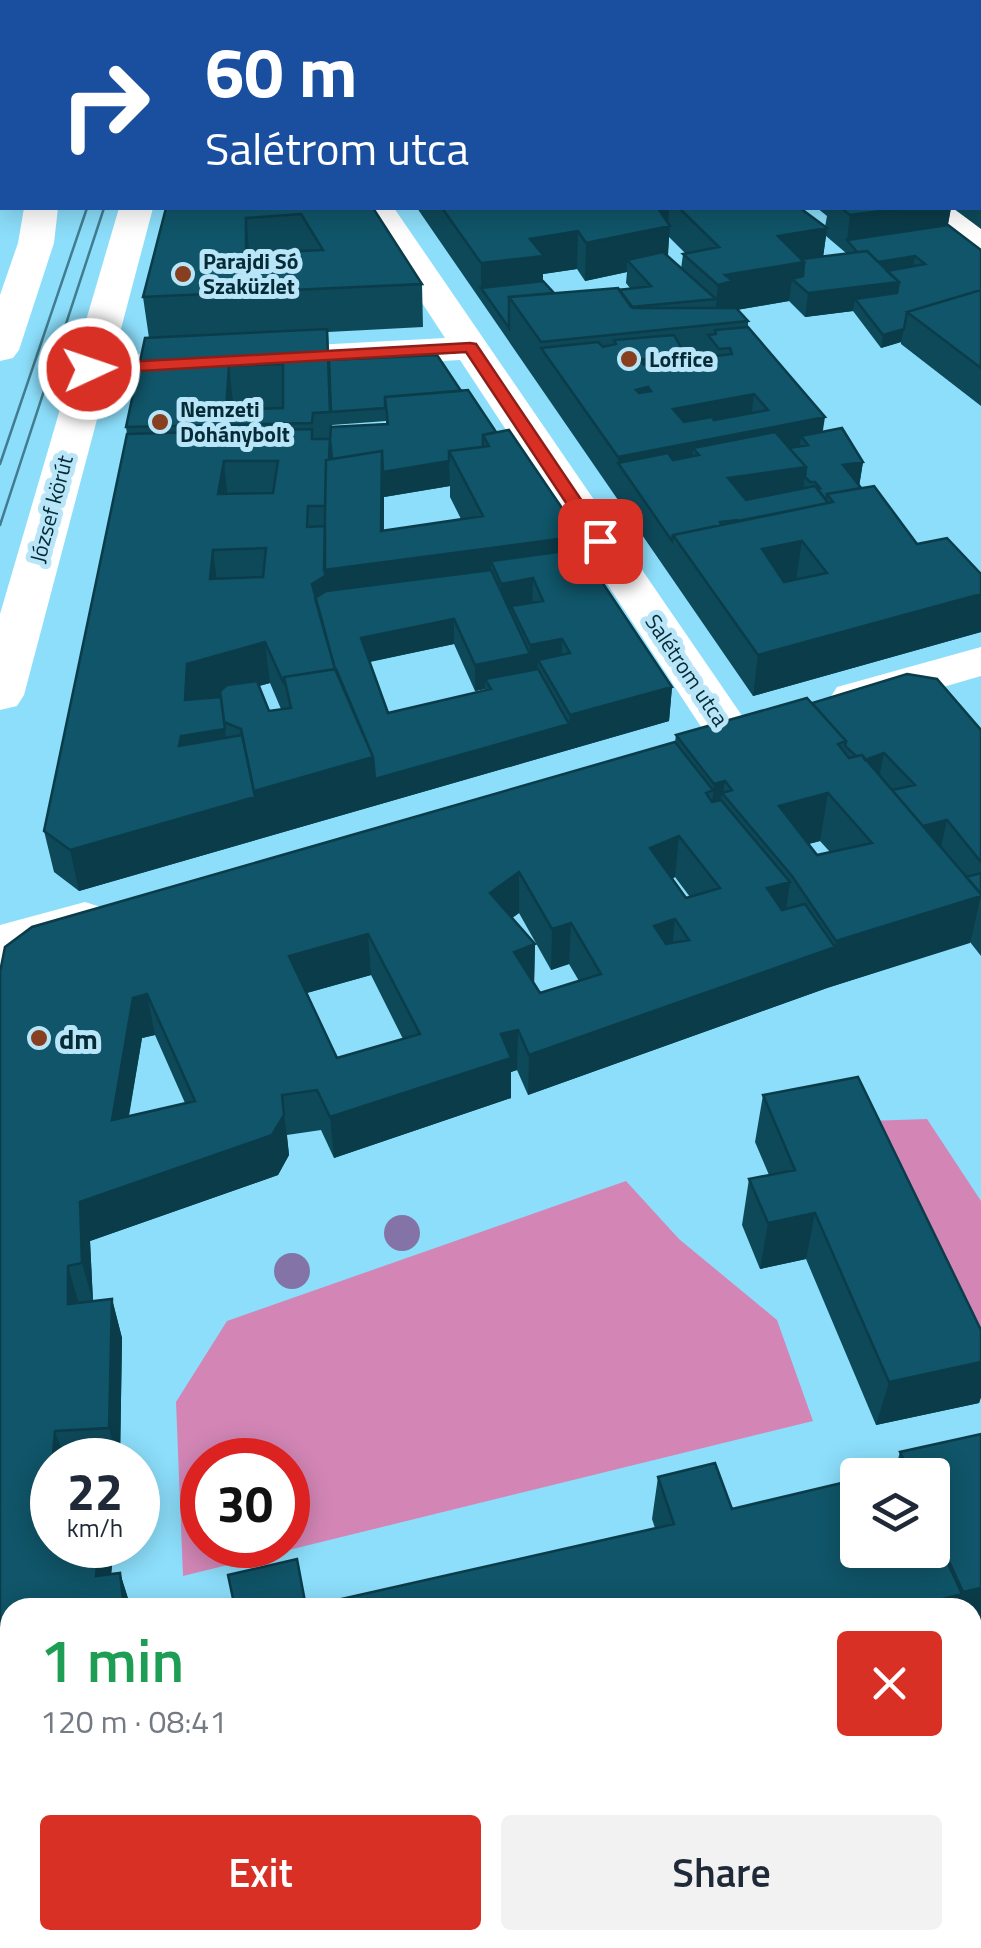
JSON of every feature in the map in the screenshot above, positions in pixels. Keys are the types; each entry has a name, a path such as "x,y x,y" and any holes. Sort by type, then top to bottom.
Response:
{"street":[{"path":"0,350 36,242 41,210"},
{"name":"József körút","path":"0,695 135,210"},
{"name":"Salétrom utca","path":"378,210 470,348 748,729 674,751"},
{"path":"933,210 981,244"},
{"path":"89,369 470,348"},
{"path":"820,708 981,660"},
{"path":"926,677 959,716"},
{"path":"0,945 128,909"}],"shaded area":[{"path":"927,1119 981,1201 981,1362 867,1121"},
{"path":"626,1181 679,1239 777,1320 813,1421 310,1545 310,1438 180,1438 180,1501 176,1402 227,1321"},
{"path":"183,1568 216,1568 183,1576"}],"building":[{"path":"165,210 374,210 422,284 143,297","holes":["301,214 323,250 246,253 246,218"]},
{"path":"443,210 659,210 670,226 586,243 578,231 530,239 544,256 481,263"},
{"path":"681,210 803,210 827,228 778,236 804,262 725,275 733,281 718,285 683,254 719,247"},
{"path":"844,210 889,210 850,215"},
{"path":"948,225 981,250 981,290 907,312 904,329 883,335 855,299 897,293 899,282 887,271 925,264 915,256 878,262 867,251 857,252 847,240"},
{"path":"867,251 899,282 808,293 792,279 803,276 802,259"},
{"path":"663,252 716,299 631,307 619,290 651,286 627,260"},
{"path":"543,281 554,293 509,297 509,328 481,288"},
{"path":"618,288 633,308 736,308 748,321 541,342 509,297"},
{"path":"981,290 981,368 907,312"},
{"path":"748,327 825,417 618,457 541,348 598,342 603,347 616,344 614,340 674,335 684,353 639,360 644,365 732,354 730,348 719,349 708,335 716,334 715,330","holes":["754,394 768,410 684,422 673,409"]},
{"path":"327,329 330,412 313,413 312,423 126,427 145,338","holes":["283,364 283,408 226,410 229,366"]},
{"path":"437,355 461,391 385,397 385,408 331,412 329,360"},
{"path":"468,390 496,432 483,435 483,447 449,451 449,461 383,472 382,451 332,459 331,427 388,424 385,397"},
{"path":"842,428 863,462 843,465 861,488 827,494 826,500 815,482 805,477 806,467 789,448 808,445 801,436"},
{"path":"312,429 312,439 330,439 325,506 308,506 307,527 325,526 325,576 312,584 335,669 284,677 284,684 265,642 187,664 185,700 221,697 225,729 181,736 179,746 242,735 255,797 70,850 44,831 127,434","holes":["224,461 278,461 273,493 218,494","266,548 263,577 210,579 213,550"]},
{"path":"509,430 581,536 324,570 326,460 382,451 381,531 483,516 449,451 489,446 483,435"},
{"path":"775,432 806,467 728,478 746,500 815,486 828,503 720,522 721,525 673,535 672,541 618,463 668,453 673,460 699,455 693,448"},
{"path":"874,486 917,544 947,538 981,574 981,594 758,655 673,535 833,502 827,494","holes":["802,541 827,573 784,582 762,549"]},
{"path":"580,549 672,687 570,715 538,660 570,653 562,639 530,645 511,606 543,601 533,578 501,584 491,561"},
{"path":"491,570 530,654 475,665 454,619 361,638 388,713 491,689 485,679 538,669 569,724 375,779 373,757 335,669 315,598 326,591"},
{"path":"336,669 373,757 254,791 241,729 224,722 220,691 227,685 257,681 269,711 291,708 284,677"},
{"path":"907,674 937,679 981,730 981,862 947,820 923,826 892,790 915,785 884,753 865,760 862,755 856,756 812,703"},
{"path":"807,698 846,741 838,744 849,758 862,755 981,896 836,941 792,876 722,793 732,790 725,781 714,784 676,735","holes":["828,793 872,843 817,855 779,806"]},
{"path":"675,742 713,790 706,793 712,802 721,800 790,882 767,888 782,910 805,904 835,947 529,1055 518,1030 501,1034 511,1058 330,1117 317,1090 282,1095 284,1115 272,1135 80,1202 82,1263 68,1266 68,1304 112,1299 109,1428 55,1431 54,1438 30,1438 30,1568 97,1568 96,1576 120,1573 123,1598 0,1598 0,972 5,947 32,927","holes":["679,836 720,888 686,898 650,848","519,872 552,929 571,923 601,974 540,993 514,952 535,944 490,893","675,919 689,940 666,944 654,926","368,934 420,1034 337,1058 289,956","147,994 195,1101 112,1120 133,998"]},
{"path":"981,873 981,894 966,877"},
{"path":"858,1077 981,1330 981,1362 889,1382 815,1213 768,1223 749,1179 795,1170 763,1095"},
{"path":"981,1434 981,1588 963,1592 950,1563 950,1458 903,1458 900,1452"},
{"path":"715,1463 732,1509 840,1483 840,1568 950,1568 962,1594 947,1598 346,1598 674,1524 658,1477"},
{"path":"258,1568 299,1568 304,1598 233,1598 228,1575"}],"tram line":[{"path":"0,464 86,210"},
{"path":"0,525 103,210"}],"place":[{"name":"Parajdi Só Szaküzlet","path":"183,274"},
{"name":"Loffice","path":"629,359"},
{"name":"Nemzeti Dohánybolt","path":"160,422"},
{"name":"dm","path":"39,1038"}],"route":[{"path":"89,369 470,348 600,541"}]}
